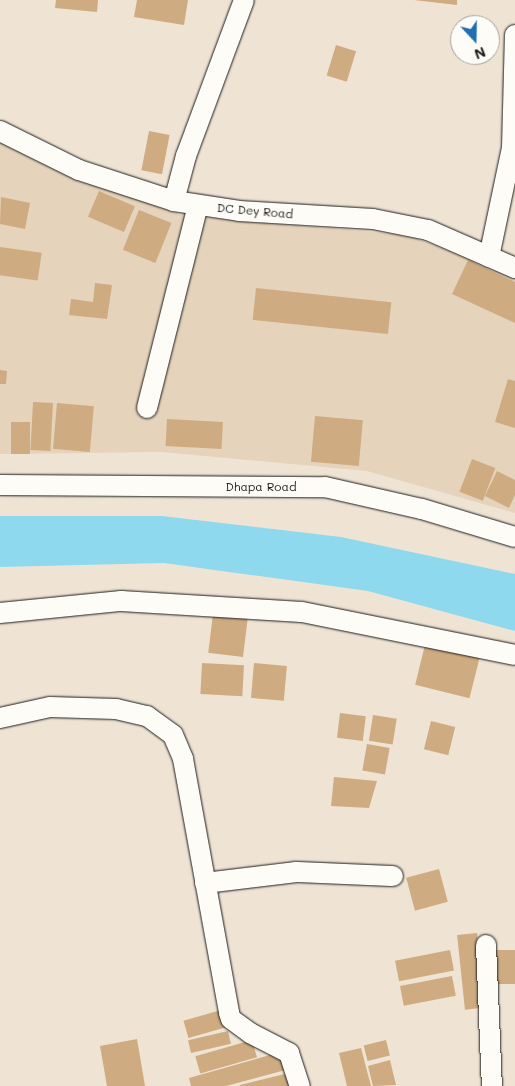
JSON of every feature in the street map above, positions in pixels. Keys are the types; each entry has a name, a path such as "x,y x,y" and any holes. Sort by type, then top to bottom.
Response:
{"street":[{"path":"174,201 186,156 244,0"},
{"path":"489,257 512,148 515,35"},
{"name":"DC Dey Road","path":"0,131 79,170 174,201 198,205 373,219 428,230 515,268"},
{"path":"147,408 198,205"},
{"name":"Dhapa Road","path":"0,485 325,487 422,509 515,536"},
{"path":"0,613 121,601 302,612 515,655"},
{"path":"0,718 50,707 116,709 147,716 173,735 183,759 231,1019 250,1033 288,1051 300,1086"},
{"path":"205,884 296,872 393,876"},
{"path":"486,944 492,1086"}],"shaded area":[{"path":"0,140 180,215 406,235 515,275 515,513 367,471 161,452 0,454"}],"water":[{"path":"0,516 162,516 341,537 515,574 515,631 368,591 164,563 0,567"}],"building":[{"path":"56,0 98,0 97,12 55,8"},
{"path":"137,0 188,0 184,25 134,17"},
{"path":"414,0 457,0 457,5"},
{"path":"336,45 356,51 347,82 327,76"},
{"path":"149,131 170,135 162,174 141,170"},
{"path":"99,191 135,206 124,232 88,217"},
{"path":"1,197 30,203 25,229 0,224"},
{"path":"139,210 171,223 155,263 123,250"},
{"path":"0,247 42,253 38,281 0,275"},
{"path":"468,260 515,282 515,323 452,294"},
{"path":"95,283 112,285 107,319 69,315 71,299 93,302"},
{"path":"256,288 391,302 388,334 253,320"},
{"path":"0,370 7,371 6,384 0,384"},
{"path":"508,379 515,381 515,428 495,422"},
{"path":"33,402 53,403 50,451 30,450"},
{"path":"57,403 94,406 90,452 53,449"},
{"path":"315,416 363,420 359,466 311,462"},
{"path":"167,419 223,422 222,449 166,446"},
{"path":"11,422 30,422 30,454 11,454"},
{"path":"472,459 495,468 483,501 459,492"},
{"path":"497,471 515,480 515,495 509,508 485,496"},
{"path":"213,614 248,618 243,657 208,653"},
{"path":"426,641 480,655 469,698 415,685"},
{"path":"202,663 244,665 242,696 200,694"},
{"path":"254,663 287,666 284,701 251,698"},
{"path":"340,713 366,716 363,741 337,738"},
{"path":"373,715 397,719 393,744 369,741"},
{"path":"431,721 455,727 448,755 424,749"},
{"path":"367,744 390,748 385,775 362,771"},
{"path":"334,777 377,781 369,808 331,806"},
{"path":"439,869 448,902 415,911 406,878"},
{"path":"477,933 485,1008 465,1010 457,935"},
{"path":"450,950 454,971 399,981 395,961"},
{"path":"492,950 515,950 515,984 492,984"},
{"path":"452,976 456,996 404,1006 400,986"},
{"path":"221,1010 226,1027 188,1038 184,1021"},
{"path":"228,1031 231,1044 191,1053 188,1040"},
{"path":"137,1039 145,1086 107,1086 100,1046"},
{"path":"252,1040 257,1057 200,1074 195,1056"},
{"path":"386,1040 390,1056 368,1061 364,1046"},
{"path":"361,1048 371,1086 347,1086 339,1053"},
{"path":"284,1051 289,1069 226,1086 191,1086 189,1078"},
{"path":"390,1060 396,1085 373,1086 368,1066"},
{"path":"293,1072 297,1086 240,1086 240,1085"}]}
